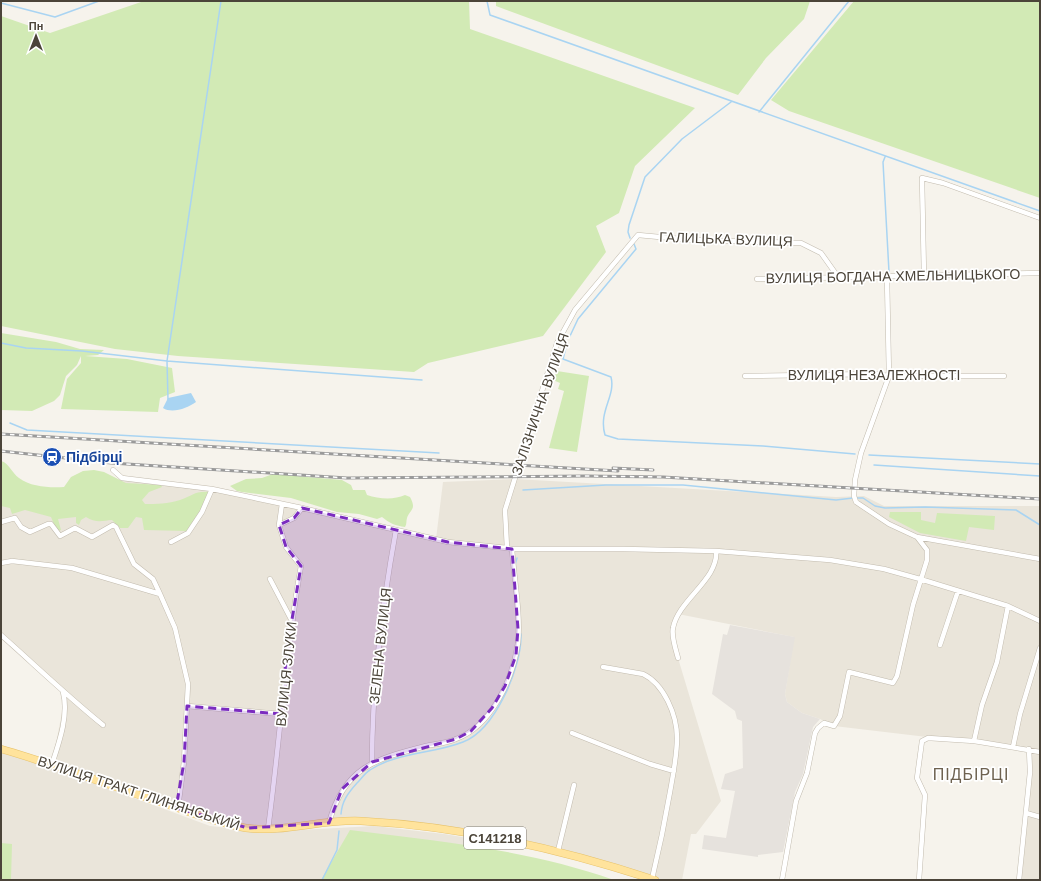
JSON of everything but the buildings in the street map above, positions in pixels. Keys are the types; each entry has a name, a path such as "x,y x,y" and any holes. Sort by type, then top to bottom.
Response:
{"main road":[{"name":"ВУЛИЦЯ ТРАКТ ГЛИНЯНСЬКИЙ","path":"1,749 52,764 229,825 268,829 358,821 386,822 499,838 558,851 654,880"}],"street":[{"path":"924,276 922,178 1040,218"},
{"name":"ГАЛИЦЬКА ВУЛИЦЯ","path":"638,235 692,240 801,243 821,253 836,274 848,278"},
{"name":"ЗАЛІЗНИЧНА ВУЛИЦЯ","path":"329,824 334,804 342,789 372,762 387,756 456,739 470,731 492,708 505,686 512,670 518,642 504,510 558,343 575,310 638,235"},
{"name":"ВУЛИЦЯ БОГДАНА ХМЕЛЬНИЦЬКОГО","path":"757,279 887,278 1040,273"},
{"path":"887,278 889,376 869,429 855,483 854,496 856,502 889,524 916,538 1040,559"},
{"name":"ВУЛИЦЯ НЕЗАЛЕЖНОСТІ","path":"745,376 875,374 889,376 1004,376"},
{"path":"113,470 122,478 212,489 448,542 509,549 716,551 830,560 884,570 958,591 1008,606 1040,621"},
{"path":"171,542 188,533 202,512 212,489"},
{"name":"ВУЛИЦЯ ЗЛУКИ","path":"268,829 292,621 301,566 286,547 279,525 282,504"},
{"path":"279,525 294,518 302,508"},
{"path":"1,522 15,518 21,527 30,532 51,524 60,536 74,528 92,537 113,525 134,564 153,579 174,628 188,684 184,762 179,800 176,808"},
{"name":"ЗЕЛЕНА ВУЛИЦЯ","path":"372,762 372,722 376,657 396,530"},
{"path":"782,880 796,801 807,773 815,733 824,723 834,726 840,716 849,672 893,683 897,676 926,560 927,550 916,538"},
{"path":"678,658 672,629 683,606 712,570 717,558 716,551"},
{"path":"1,563 12,561 72,568 160,594"},
{"path":"270,579 292,621"},
{"path":"940,645 958,591"},
{"path":"974,741 982,705 997,662 1008,606"},
{"path":"1,635 47,674 63,692 103,724"},
{"path":"1013,746 1020,714 1040,648"},
{"path":"603,667 643,674 653,680 665,695 672,713 677,737 674,771 654,880"},
{"path":"52,764 62,730 65,709 63,692"},
{"path":"188,706 281,714"},
{"path":"572,733 650,764 674,771"},
{"path":"919,880 925,795 917,778 922,741 928,738 974,741 1013,746 1040,752"},
{"path":"1019,880 1030,772 1029,750"},
{"path":"558,851 574,785"},
{"path":"1026,813 1040,817"}],"highlighted area":[{"path":"302,508 448,542 512,549 518,629 516,655 505,686 492,708 471,731 456,739 372,762 342,789 329,823 248,828 176,808 184,762 187,706 281,714 287,649 301,566 286,547 279,525 294,518"}],"shaded area":[{"path":"122,478 212,489 436,539 443,482 515,479 836,497 864,496 884,506 1040,506 1040,880 1019,880 1030,772 1029,749 834,726 820,719 802,713 787,702 785,694 794,637 678,614 672,629 678,658 721,801 696,834 691,834 682,880 655,880 558,851 386,822 248,828 52,764 64,702 59,688 1,638 1,502 69,506"},
{"path":"730,625 795,637 785,694 787,702 802,713 820,719 813,727 803,774 795,792 783,852 758,855 758,857 702,849 704,835 726,838 735,791 721,789 725,774 743,768 742,721 737,719 735,711 712,694 723,634 727,635"},
{"path":"1,753 48,766 210,826 262,832 374,826 474,839 465,880 1,880"}],"green space":[{"path":"144,1 469,1 470,29 695,108 635,166 619,213 596,226 606,252 543,336 428,363 414,372 178,356 115,349 1,326 1,16 50,33"},
{"path":"496,1 810,1 804,19 766,58 738,95 496,6"},
{"path":"854,1 1040,1 1040,198 789,111 771,100"},
{"path":"1,333 56,342 80,349 104,350 98,355 85,356 127,359 172,368 175,392 160,398 158,412 61,409 67,379 81,363 81,356 77,365 66,376 60,395 54,401 32,411 1,410"},
{"path":"557,371 589,376 577,452 549,448 564,391 558,389 560,383 553,380"},
{"path":"1,461 4,462 19,478 29,483 41,486 64,487 71,477 83,471 94,470 104,472 126,483 161,485 162,487 149,492 142,500 145,504 171,502 197,493 209,492 204,506 187,531 144,530 142,518 136,517 128,528 120,528 112,520 96,521 86,517 81,520 79,525 76,523 76,517 58,519 61,530 57,531 51,517 25,510 12,514 10,508 1,506"},
{"path":"273,474 342,480 351,485 353,490 365,490 367,495 381,498 391,498 405,495 410,497 413,507 408,515 405,527 393,524 382,517 377,519 359,514 337,512 291,498 237,491 230,486 246,479 262,478"},
{"path":"890,512 921,512 921,520 935,523 937,513 995,516 994,530 969,527 966,541 920,533 889,517"},
{"path":"350,830 450,843 517,854 549,861 614,880 321,880"},
{"path":"1,843 12,844 11,880 1,880"}],"water":[{"path":"191,393 196,402 193,404 175,410 167,410 163,408 168,398"}],"waterway":[{"path":"1,3 55,17 99,1"},
{"path":"168,400 167,361 221,1"},
{"path":"487,1 490,15 1040,211"},
{"path":"759,112 849,1"},
{"path":"630,238 628,232 629,225 645,177 682,139 731,102"},
{"path":"885,157 883,162 889,272"},
{"path":"570,336 578,319 636,249 634,244"},
{"path":"1,343 26,348 82,351 167,361 422,380"},
{"path":"567,343 563,359 611,377 611,391 605,411 603,426 605,435 618,439 763,446 855,454"},
{"path":"10,423 27,430 439,453"},
{"path":"869,455 1040,464"},
{"path":"874,465 1040,476"},
{"path":"523,490 606,485 683,485 836,500 853,498"},
{"path":"857,498 863,498 875,506 885,508 925,507 1016,510 1040,525"},
{"path":"515,565 517,558"},
{"path":"341,814 344,801 348,794 370,770 381,764 403,756 440,749 463,742 475,735 486,725 496,711 512,680 520,648 521,634"},
{"path":"322,880 337,850 339,831"}],"railway":[{"path":"1,434 618,471"},
{"path":"1,451 111,463 347,478 585,476 663,477 1040,499"},
{"path":"613,468 653,470"}],"place":[{"name":"Підбірці","path":"52,457"}],"district":[{"name":"ПІДБІРЦІ","path":"971,774"}]}
